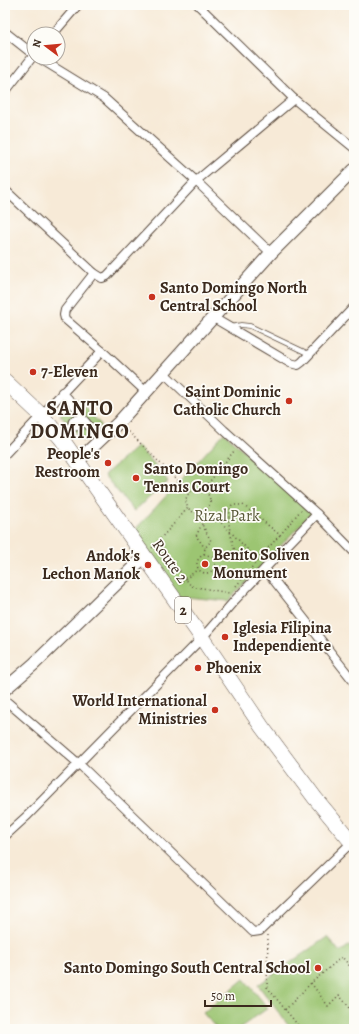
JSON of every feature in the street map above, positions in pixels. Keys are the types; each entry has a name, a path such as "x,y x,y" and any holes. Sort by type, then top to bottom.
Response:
{"highway":[{"name":"Route 2","path":"5,381 60,436 202,638 262,727 315,798 353,843"}],"street":[{"path":"60,26 78,5"},
{"path":"198,5 294,99 354,148"},
{"path":"5,32 26,49"},
{"path":"5,92 26,65"},
{"path":"52,66 104,98 196,181 271,253"},
{"path":"5,190 101,278 107,276 196,181 294,99"},
{"path":"78,461 119,422 145,391 271,253 354,170"},
{"path":"94,273 65,310 65,319 145,391"},
{"path":"212,317 295,365 302,362 354,307"},
{"path":"5,454 102,351"},
{"path":"163,372 224,430 317,514 354,552"},
{"path":"61,393 80,418 102,438"},
{"path":"60,436 80,418"},
{"path":"5,836 28,815 202,638 264,569 317,514"},
{"path":"5,689 34,664 144,556"},
{"path":"264,569 354,682"},
{"path":"5,700 78,764 179,860 249,930 253,932 260,932 353,843"}],"lane":[{"path":"230,327 241,325 250,326 309,354"}],"path":[{"path":"119,422 189,492"},
{"path":"203,490 237,448"},
{"path":"195,489 203,490 210,498 210,502 206,509 199,513 191,511 188,508 186,500 189,492 195,489"},
{"path":"251,553 234,551 228,512 232,505 243,505 280,535"},
{"path":"144,556 188,508"},
{"path":"234,588 302,508"},
{"path":"206,509 230,530 258,560 264,569"},
{"path":"199,513 211,541 205,548 204,555"},
{"path":"202,523 196,536 205,548"},
{"path":"158,542 191,586 230,593"},
{"path":"204,555 213,558 215,563 213,569 206,573 198,569 196,563 197,560 204,555"},
{"path":"169,591 198,569"},
{"path":"268,923 267,987 301,1029"},
{"path":"285,1010 311,983 342,958 354,970"},
{"path":"311,983 328,1006 340,996 354,1013"}],"green space":[{"path":"78,399 101,425 84,441 60,415"},
{"name":"Rizal Park","path":"224,433 312,513 228,601 176,596 133,532"},
{"name":"Santo Domingo Tennis Court","path":"138,446 168,481 134,511 104,475"},
{"name":"Santo Domingo South Central School","path":"327,937 340,952 354,942 354,1029 291,1029 258,985"},
{"path":"244,979 268,1008 238,1029 217,1029 203,1013"}],"place":[{"name":"Santo Domingo North Central School","path":"152,297"},
{"name":"7-Eleven","path":"33,372"},
{"name":"Saint Dominic Catholic Church","path":"289,401"},
{"name":"People's Restroom","path":"108,463"},
{"name":"Santo Domingo Tennis Court","path":"136,478"},
{"name":"Benito Soliven Monument","path":"205,564"},
{"name":"Andok's Lechon Manok","path":"148,565"},
{"name":"Iglesia Filipina Independiente","path":"225,637"},
{"name":"Phoenix","path":"198,668"},
{"name":"World International Ministries","path":"215,710"},
{"name":"Santo Domingo South Central School","path":"318,968"}],"district":[{"name":"SANTO DOMINGO","path":"80,420"}]}
